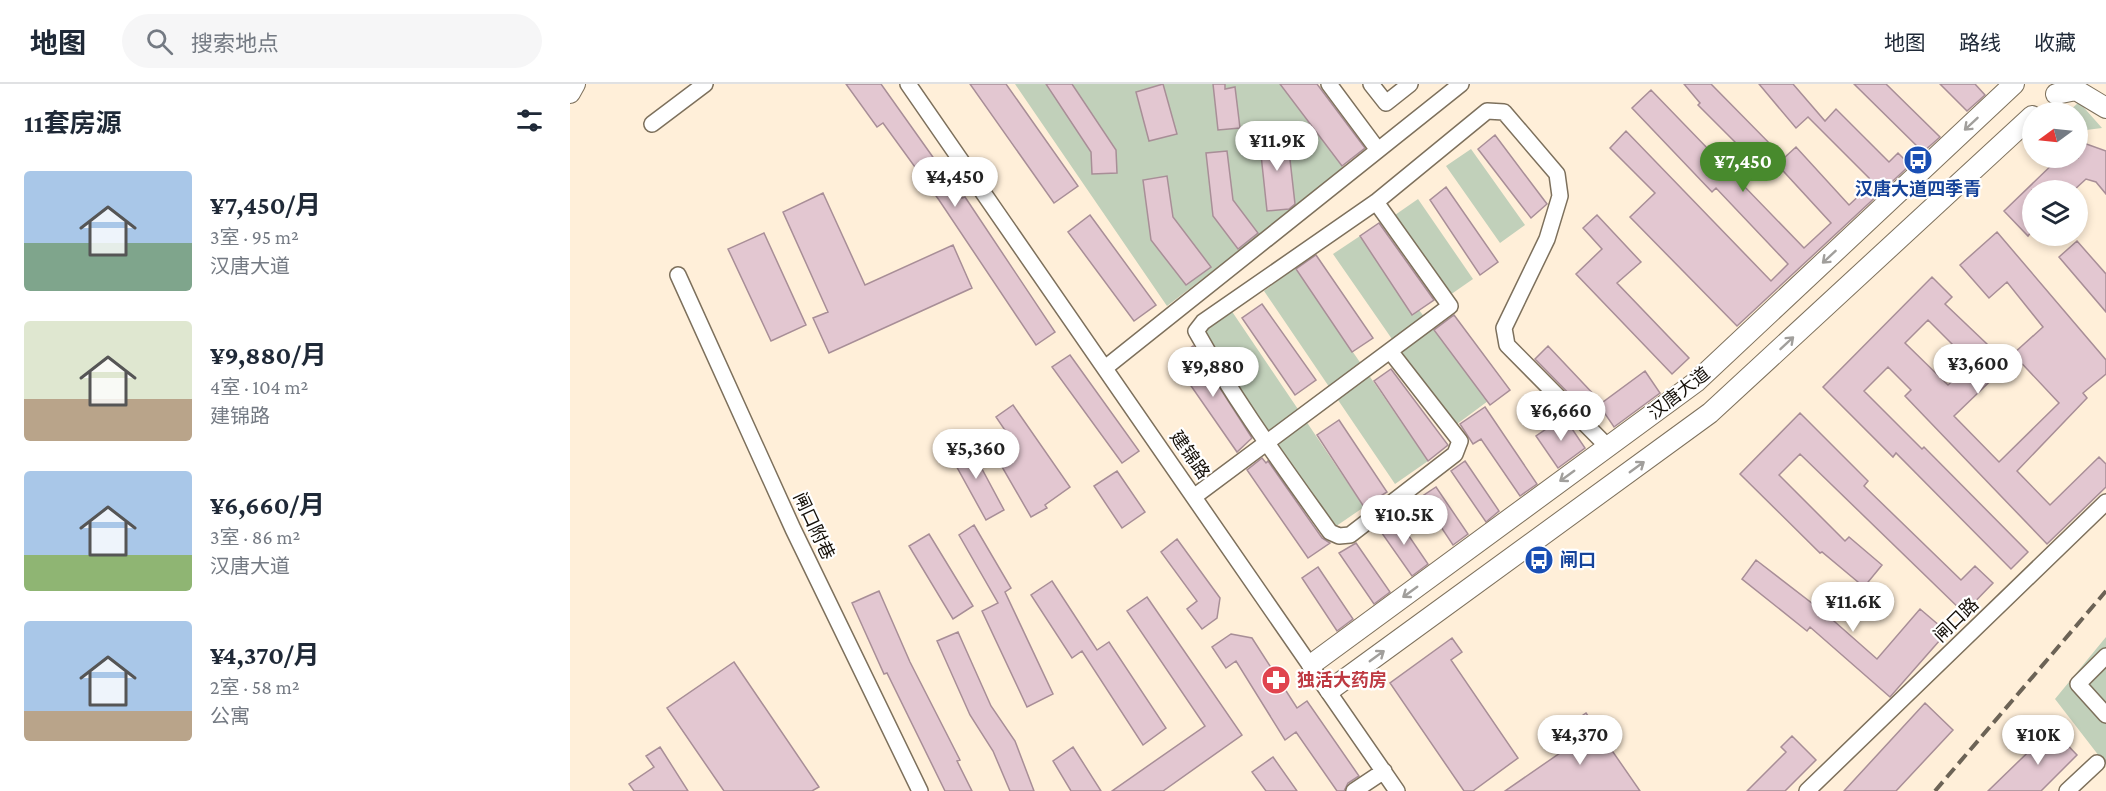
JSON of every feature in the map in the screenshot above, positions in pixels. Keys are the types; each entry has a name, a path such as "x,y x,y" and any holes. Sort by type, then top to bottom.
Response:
{"main road":[{"path":"570,93 575,84"},
{"name":"汉唐大道","path":"1312,664 1696,382 2014,84"},
{"path":"2086,84 2106,107"},
{"path":"2048,102 2062,89 2076,90 2106,107"},
{"name":"汉唐大道","path":"1330,690 1710,413 2022,125"}],"street":[{"path":"652,124 705,84"},
{"name":"建锦路","path":"908,84 1330,690 1397,791"},
{"path":"1329,84 1378,150"},
{"path":"1371,84 1386,103 1410,84"},
{"path":"1105,368 1461,84"},
{"path":"1390,351 1460,441 1455,454 1350,535 1339,536 1330,532 1266,443 1217,369 1196,331 1203,322 1376,202 1487,111 1503,112 1557,174 1560,196 1547,239 1504,328 1507,345 1608,447"},
{"path":"1195,496 1450,306 1376,202"},
{"name":"闸口附巷","path":"678,275 793,529 920,791"},
{"name":"闸口路","path":"1807,791 2106,502"},
{"path":"2106,656 2078,684 2106,715"},
{"path":"2067,791 2097,764"},
{"path":"1354,791 1384,771"}],"green space":[{"path":"1015,84 1280,84 1345,170 1167,306"},
{"path":"2088,112 2102,128 2088,130"},
{"path":"1471,149 1525,225 1500,243 1446,166"},
{"path":"1418,199 1473,279 1450,295 1395,215"},
{"path":"1360,236 1412,315 1419,310 1488,401 1453,427 1333,254"},
{"path":"1295,268 1428,461 1395,484 1264,291"},
{"path":"1231,310 1364,507 1332,529 1200,332"},
{"path":"2106,637 2106,765 2055,699"}],"building":[{"path":"846,84 881,84 962,198 965,197 1055,332 1036,345 939,200 883,123 877,127"},
{"path":"970,84 1006,84 1078,186 1054,203"},
{"path":"1046,84 1072,84 1116,150 1117,173 1092,174 1091,152"},
{"path":"1163,84 1177,134 1149,141 1136,92"},
{"path":"1213,84 1225,84 1225,89 1235,87 1240,128 1218,130"},
{"path":"1280,84 1317,84 1365,148 1342,166"},
{"path":"1684,84 1711,84 1784,158 1796,147 1849,205 1864,191 1862,189 1871,180 1808,117 1796,128 1759,84 1793,84 1825,121 1836,109 1889,162 1898,153 1910,165 1737,326 1630,217 1655,193 1610,148 1626,131 1771,281 1788,264 1716,188 1712,192 1632,108 1651,90 1804,248 1831,223 1775,162 1765,172 1698,105 1700,103"},
{"path":"1854,84 1886,84 1940,137 1923,152"},
{"path":"1940,84 1975,84 1985,95 1967,111"},
{"path":"1287,133 1295,204 1289,209 1267,211 1259,136"},
{"path":"1495,135 1547,204 1531,218 1478,149"},
{"path":"2088,145 2106,151 2106,194 2096,182 2086,179 2036,180 2049,168 2088,168"},
{"path":"1227,151 1233,200 1258,233 1238,249 1213,216 1206,153"},
{"path":"1167,176 1173,217 1211,267 1186,285 1151,240 1143,180"},
{"path":"1446,187 1498,262 1480,275 1430,200"},
{"path":"823,193 865,285 953,245 972,288 829,353 813,318 828,312 783,212"},
{"path":"2022,194 2022,230 2004,211"},
{"path":"1090,215 1156,305 1134,321 1068,232"},
{"path":"1597,215 1641,262 1617,283 1689,358 1672,374 1576,274 1602,249 1583,228"},
{"path":"1379,223 1434,300 1412,315 1360,236"},
{"path":"1997,232 2106,360 2106,374 2083,393 2087,398 2017,471 2050,505 2099,457 2106,464 2106,487 2047,544 1905,396 1911,390 1888,367 1864,391 1922,449 1924,447 2028,552 2011,569 1896,453 1893,457 1823,387 1932,277 1952,297 1945,304 2008,364 1954,416 1999,462 2059,403 2013,354 2043,327 2007,282 1989,298 1960,265","holes":["1928,320 1971,363 1948,385 1905,343"]},
{"path":"764,233 806,325 771,341 728,249"},
{"path":"2071,246 2081,246 2106,274 2106,312 2059,257"},
{"path":"1316,255 1373,338 1352,352 1296,269"},
{"path":"1262,304 1316,380 1295,395 1242,318"},
{"path":"1454,315 1510,390 1490,405 1434,330"},
{"path":"1193,346 1252,438 1237,452 1173,360"},
{"path":"1548,346 1599,400 1587,412 1535,359"},
{"path":"1070,355 1139,451 1122,463 1052,367"},
{"path":"1391,369 1448,445 1428,461 1374,381"},
{"path":"1645,371 1660,393 1614,427 1599,405"},
{"path":"1013,405 1070,487 1045,505 1047,508 1031,517 994,453 1013,442 996,417"},
{"path":"1485,407 1537,484 1520,496 1481,439 1473,444 1460,424"},
{"path":"1800,413 1868,481 1864,486 1961,580 1975,566 1993,583 1964,613 1800,454 1779,475 1845,541 1849,537 1882,565 1864,587 1822,552 1820,553 1740,474"},
{"path":"1564,417 1585,448 1558,468 1536,436"},
{"path":"1339,420 1387,492 1364,507 1317,435"},
{"path":"967,441 1004,510 986,520 948,451"},
{"path":"1262,458 1266,463 1268,461 1322,538 1330,543 1308,558 1247,470"},
{"path":"1465,461 1499,511 1486,522 1451,471"},
{"path":"1117,471 1145,512 1122,528 1094,486"},
{"path":"1436,487 1468,534 1453,545 1421,497"},
{"path":"1396,517 1428,564 1412,576 1379,529"},
{"path":"974,525 1011,588 1005,592 1053,694 1027,707 982,611 998,603 959,535"},
{"path":"929,534 973,606 953,619 909,546"},
{"path":"1177,539 1220,598 1217,618 1202,629 1187,609 1197,601 1161,552"},
{"path":"1356,543 1390,592 1374,604 1339,553"},
{"path":"1756,560 1826,614 1877,659 1920,609 1947,632 1890,697 1810,627 1807,631 1742,579"},
{"path":"1318,567 1353,619 1337,631 1302,578"},
{"path":"1052,581 1097,650 1109,642 1166,728 1143,745 1082,651 1072,658 1031,595"},
{"path":"879,591 910,662 960,760 957,761 972,791 945,791 887,673 884,674 852,603"},
{"path":"1147,597 1242,735 1163,791 1112,791 1205,726 1127,611"},
{"path":"958,632 991,706 1015,741 1034,791 1010,791 993,751 970,715 937,641"},
{"path":"1231,634 1252,638 1297,708 1307,701 1359,776 1348,783 1344,791 1337,791 1296,732 1285,740 1236,661 1226,668 1212,647"},
{"path":"1452,638 1462,652 1451,660 1518,758 1473,791 1464,791 1390,683"},
{"path":"734,662 819,787 812,791 724,791 667,708"},
{"path":"1925,703 1953,730 1896,791 1844,791"},
{"path":"1586,713 1640,791 1505,791 1573,744 1563,729"},
{"path":"2052,729 2077,755 2041,791 1988,791"},
{"path":"1792,736 1816,760 1785,791 1747,791 1786,752 1781,747"},
{"path":"660,747 688,791 634,791 629,784 654,767 646,756"},
{"path":"1073,747 1101,791 1071,791 1053,761"},
{"path":"1273,757 1297,791 1266,791 1252,772"}],"railway":[{"path":"1935,791 2106,591"}],"place":[{"name":"汉唐大道四季青","path":"1918,160"},
{"name":"闸口","path":"1539,560"},
{"name":"独活大药房","path":"1276,680"}]}
